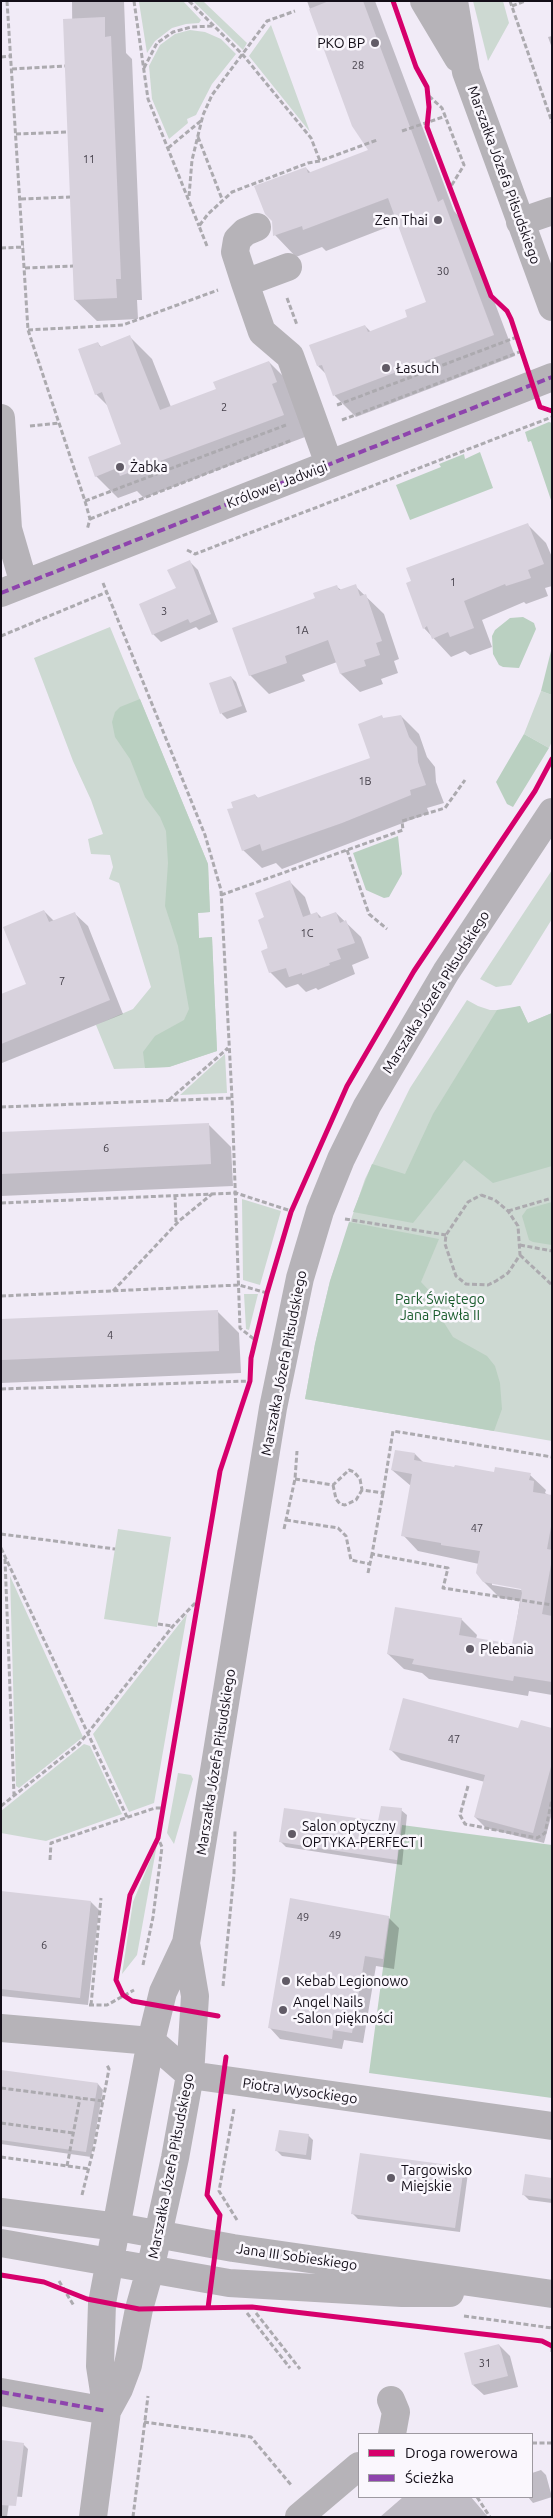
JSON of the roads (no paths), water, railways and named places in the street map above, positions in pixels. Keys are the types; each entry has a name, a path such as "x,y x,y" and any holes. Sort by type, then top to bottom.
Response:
{"street":[{"name":"Marszałka Józefa Piłsudskiego","path":"424,1 466,72"},
{"name":"Marszałka Józefa Piłsudskiego","path":"454,1 466,72 552,307"},
{"path":"520,222 552,211"},
{"path":"257,227 245,232 237,240 236,252 262,332 290,356 329,464"},
{"path":"246,283 288,267"},
{"name":"Królowej Jadwigi","path":"13,588 552,377"},
{"path":"1,418 13,588"},
{"name":"Marszałka Józefa Piłsudskiego","path":"107,2411 100,2366 102,2303 118,2227 151,2041 163,1992 186,1943 272,1408 300,1278 320,1211 341,1159 401,1044 446,972 552,812"},
{"name":"Marszałka Józefa Piłsudskiego","path":"107,2411 119,2389 128,2365 138,2308 150,2270 158,2235 190,2075 195,1996 186,1943"},
{"path":"1,2028 151,2041 190,2075"},
{"name":"Piotra Wysockiego","path":"190,2075 552,2126"},
{"name":"Jana III Sobieskiego","path":"1,2212 118,2227 234,2248 543,2292"},
{"name":"Jana III Sobieskiego","path":"1,2243 220,2282 266,2287 402,2293 543,2292"},
{"path":"1,2392 107,2411 93,2517"},
{"path":"391,2400 396,2412 392,2433"},
{"path":"305,2512 358,2467"}],"place":[{"name":"PKO BP","path":"375,43"},
{"name":"Zen Thai","path":"438,220"},
{"name":"Łasuch","path":"386,368"},
{"name":"Żabka","path":"120,467"},
{"name":"Plebania","path":"470,1649"},
{"name":"Salon optyczny OPTYKA-PERFECT I","path":"292,1834"},
{"name":"Kebab Legionowo","path":"286,1981"},
{"name":"Angel Nails -Salon piękności","path":"283,2010"},
{"name":"Targowisko Miejskie","path":"391,2178"}],"park label":[{"name":"Park Świętego Jana Pawła II","path":"440,1308"}]}
